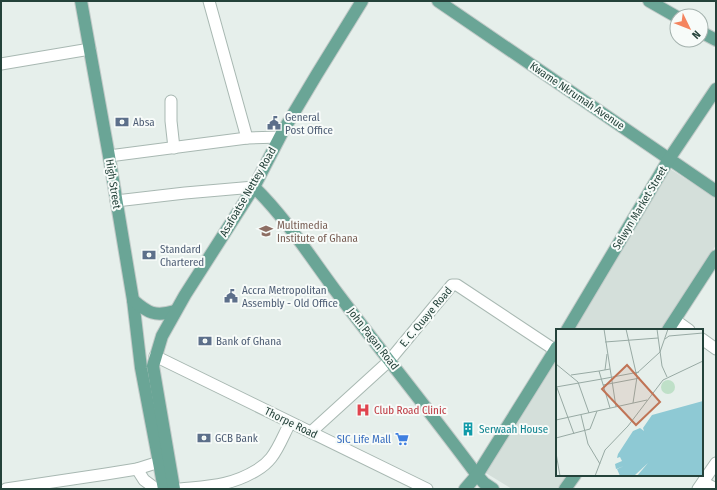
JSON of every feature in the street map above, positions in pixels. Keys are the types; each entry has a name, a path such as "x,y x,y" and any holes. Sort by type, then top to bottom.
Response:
{"main road":[{"name":"High Street","path":"81,1 133,300 150,363"},
{"name":"Asafoatse Nettey Road","path":"150,363 175,311 254,187 280,137 362,1"},
{"name":"Kwame Nkrumah Avenue","path":"438,1 716,191"},
{"path":"649,1 669,13"},
{"name":"Selwyn Market Street","path":"568,329 670,159 716,89"},
{"name":"John Pagan Road","path":"254,187 275,210 436,419 477,475 484,483 493,489"},
{"path":"671,325 716,256"},
{"path":"133,300 150,313 158,314 175,311"},
{"path":"465,489 477,475 556,348"},
{"path":"150,363 152,422 164,489"},
{"path":"150,363 174,489"},
{"path":"565,489 574,476"}],"street":[{"path":"209,1 247,138"},
{"path":"1,64 90,48"},
{"path":"171,101 171,121 174,148"},
{"path":"109,156 247,138 280,137"},
{"path":"116,201 254,187"},
{"name":"E. C. Quaye Road","path":"311,432 390,361 452,285 457,285 556,348"},
{"path":"671,325 685,329"},
{"path":"703,340 716,349"},
{"name":"Thorpe Road","path":"150,363 311,432 427,489"},
{"path":"180,489 218,485 236,481 249,475 270,459 290,423"},
{"path":"6,489 137,469 158,462"},
{"path":"716,463 701,486 716,489"},
{"path":"137,469 144,480 156,489"}],"shaded area":[{"path":"670,169 716,198 716,245 663,329 570,329"},
{"path":"556,352 556,476 570,476 563,489 512,489 481,470"}],"place":[{"name":"Absa","path":"122,122"},
{"name":"General Post Office","path":"274,123"},
{"name":"Multimedia Institute of Ghana","path":"266,231"},
{"name":"Standard Chartered","path":"149,255"},
{"name":"Accra Metropolitan Assembly - Old Office","path":"231,296"},
{"name":"Bank of Ghana","path":"205,341"},
{"name":"Club Road Clinic","path":"363,410"},
{"name":"Serwaah House","path":"468,429"},
{"name":"GCB Bank","path":"204,438"},
{"name":"SIC Life Mall","path":"402,439"}]}
